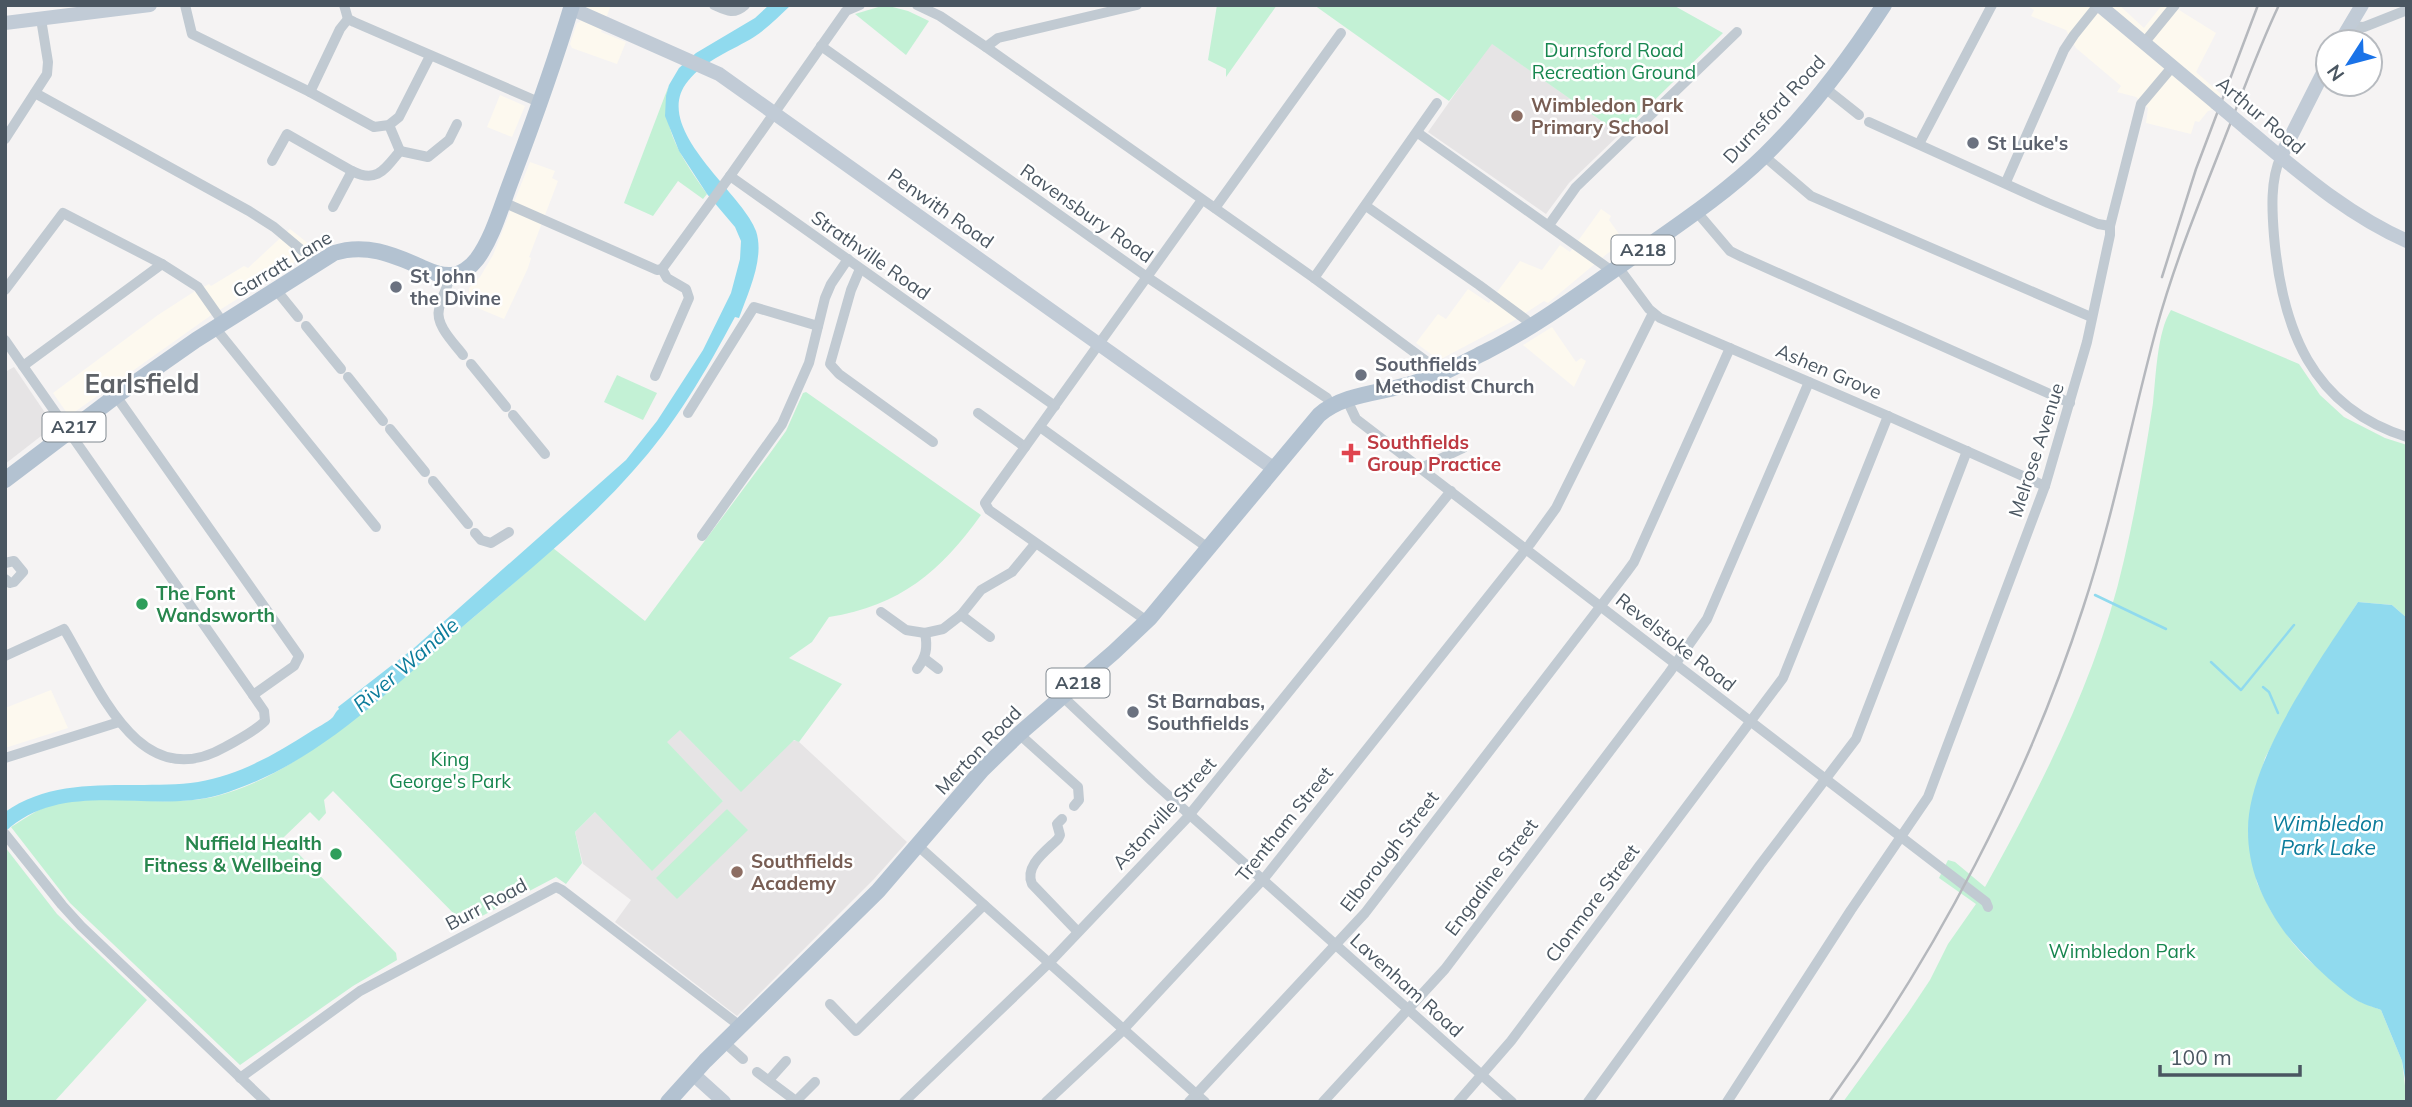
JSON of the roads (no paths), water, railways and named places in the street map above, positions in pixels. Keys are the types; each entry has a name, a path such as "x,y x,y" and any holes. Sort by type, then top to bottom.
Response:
{"main road":[{"name":"Durnsford Road","path":"1347,400 1415,383 1505,342 1696,211 1764,156 1842,68 1884,5"},
{"path":"450,276 462,272 478,258 541,103 571,6"},
{"name":"Garratt Lane","path":"5,480 68,431 196,340 334,253 359,247 393,255 437,274 450,276"},
{"name":"Merton Road","path":"668,1102 724,1042 878,891 982,770 1147,621 1311,422 1331,407 1347,400"}],"street":[{"path":"5,23 150,5"},
{"path":"185,5 192,34 374,127 389,125 399,117 430,56"},
{"path":"310,92 348,19 344,5"},
{"path":"714,5 730,12 738,11 745,5"},
{"path":"503,202 657,270 662,269 846,10 860,5"},
{"path":"917,5 940,16 986,47 1314,278 1426,362 1436,375"},
{"path":"986,47 998,38 1137,5"},
{"path":"1919,144 1992,5"},
{"path":"2006,182 2064,50 2099,5"},
{"name":"Arthur Road","path":"2099,5 2325,194 2375,227 2407,242"},
{"path":"2144,43 2175,5"},
{"path":"2362,5 2349,26 2364,27 2407,10"},
{"name":"Penwith Road","path":"571,6 576,11 706,67 775,113 1273,468"},
{"path":"5,139 47,74 48,62 41,19"},
{"path":"348,19 541,103"},
{"path":"1549,225 1576,187 1737,32"},
{"path":"1214,208 1341,33"},
{"name":"Ravensbury Road","path":"821,47 1147,277 1326,398 1331,407"},
{"name":"Melrose Avenue","path":"1727,1102 1928,797 2045,486 2087,342 2108,247 2110,226 2141,104 2173,66"},
{"path":"1825,88 1858,115"},
{"path":"2314,91 2281,156 2273,200 2276,262 2283,297 2298,341 2327,389 2347,408 2363,418 2407,437"},
{"path":"35,93 249,211 274,227 317,263"},
{"path":"1314,278 1437,103"},
{"path":"1869,122 2098,224 2110,226"},
{"path":"400,151 428,157 449,140 457,124"},
{"path":"389,125 400,151"},
{"path":"275,127 352,171 367,176 379,174 386,169 400,151"},
{"name":"Ashen Grove","path":"1418,132 1615,269 1653,313 2045,486"},
{"path":"272,162 287,134"},
{"path":"1764,156 1811,196 2091,317"},
{"path":"333,207 352,171"},
{"name":"Strathville Road","path":"728,179 1055,406"},
{"path":"1147,621 1035,544 989,510 985,504 1202,200"},
{"path":"1366,206 1532,326"},
{"path":"1696,211 1730,251 2070,402"},
{"path":"5,290 63,213 162,264 198,287 220,326 376,527"},
{"path":"702,536 782,425 801,385 831,285 848,260"},
{"path":"23,366 162,264"},
{"path":"654,376 689,298 686,289 667,278 662,269"},
{"path":"860,269 850,290 830,364 839,374 933,442"},
{"path":"450,276 448,289 438,311 440,321 467,359 545,454"},
{"path":"277,291 425,472"},
{"path":"688,413 754,307 818,326"},
{"name":"Trentham Street","path":"1046,1102 1123,1029 1263,880 1526,549 1556,508 1653,313"},
{"path":"5,340 264,711 265,721 258,728 207,756 171,759 148,750 119,722 64,629 5,656"},
{"name":"Elborough Street","path":"1197,1099 1379,895 1634,562 1730,348"},
{"name":"Engadine Street","path":"1323,1102 1445,969 1707,619 1809,382"},
{"path":"116,396 299,656 294,667 253,695"},
{"name":"Revelstoke Road","path":"1347,400 1356,419 1971,890 1986,902 1988,907"},
{"path":"978,413 1025,447"},
{"name":"Clonmore Street","path":"1458,1102 1511,1041 1783,678 1888,416"},
{"path":"1040,427 1208,548"},
{"path":"1421,468 1463,448"},
{"path":"1588,1102 1856,738 1967,451"},
{"path":"433,481 481,540 491,543 509,532"},
{"name":"Astonville Street","path":"904,1102 1049,963 1189,814 1451,491"},
{"path":"881,612 906,630 925,633 943,629 961,615 981,590 1012,572 1035,544"},
{"path":"5,563 14,561 23,572 14,582 5,579"},
{"path":"961,615 990,637"},
{"path":"887,635 895,624"},
{"path":"918,669 925,659 927,649 925,633"},
{"path":"925,659 938,668"},
{"name":"Lavenham Road","path":"1062,696 1189,814 1512,1102"},
{"path":"5,758 119,722"},
{"path":"1019,734 1078,788 1079,800 1074,806"},
{"path":"1062,819 1057,824 1060,835 1058,839 1031,867 1029,876 1032,884 1078,932"},
{"path":"6,835 81,926 266,1102"},
{"path":"917,845 1123,1029 1197,1099"},
{"name":"Burr Road","path":"240,1078 360,991 556,887 740,1026"},
{"path":"830,1004 856,1031 984,905"},
{"path":"724,1042 743,1059"},
{"path":"769,1080 786,1061"},
{"path":"757,1072 796,1101 815,1082"},
{"path":"693,1074 724,1102"}],"water":[{"name":"River Wandle","path":"769,5 791,5 759,33 703,67 688,81 679,99 680,119 689,139 748,216 756,231 757,264 751,287 739,318 735,317 676,416 614,492 550,552 349,725 287,766 219,795 192,800 80,801 53,806 28,815 5,832 5,812 50,792 98,785 198,782 242,769 284,748 331,719 338,707 414,648 626,460 657,421 703,350 731,293 740,259 741,241 735,227 707,194 679,151 665,116 669,85 679,68 696,53 755,18"},
{"name":"Wimbledon Park Lake","path":"2358,602 2392,605 2407,618 2407,1091 2402,1061 2381,1010 2347,994 2317,968 2290,938 2275,919 2263,895 2254,871 2249,845 2251,803 2272,743 2306,681"}],"waterway":[{"path":"2095,595 2166,629"},
{"path":"2211,662 2241,690 2294,625"},
{"path":"2263,687 2269,692 2278,713"}],"railway":[{"path":"2162,277 2196,169 2258,5"},
{"path":"1829,1102 1869,1045 1942,926 2006,802 2034,738 2060,674 2094,574 2156,330 2172,278 2279,5"}],"place":[{"name":"Wimbledon Park Primary School","path":"1517,116"},
{"name":"St Luke's","path":"1973,143"},
{"name":"St John the Divine","path":"396,287"},
{"name":"Southfields Methodist Church","path":"1361,375"},
{"name":"Southfields Group Practice","path":"1351,453"},
{"name":"The Font Wandsworth","path":"142,604"},
{"name":"St Barnabas, Southfields","path":"1133,712"},
{"name":"Nuffield Health Fitness & Wellbeing","path":"336,854"},
{"name":"Southfields Academy","path":"737,872"}],"district":[{"name":"Earlsfield","path":"142,384"}],"park label":[{"name":"Durnsford Road Recreation Ground","path":"1614,61"},
{"name":"King George's Park","path":"450,770"},
{"name":"Wimbledon Park","path":"2122,951"}]}
